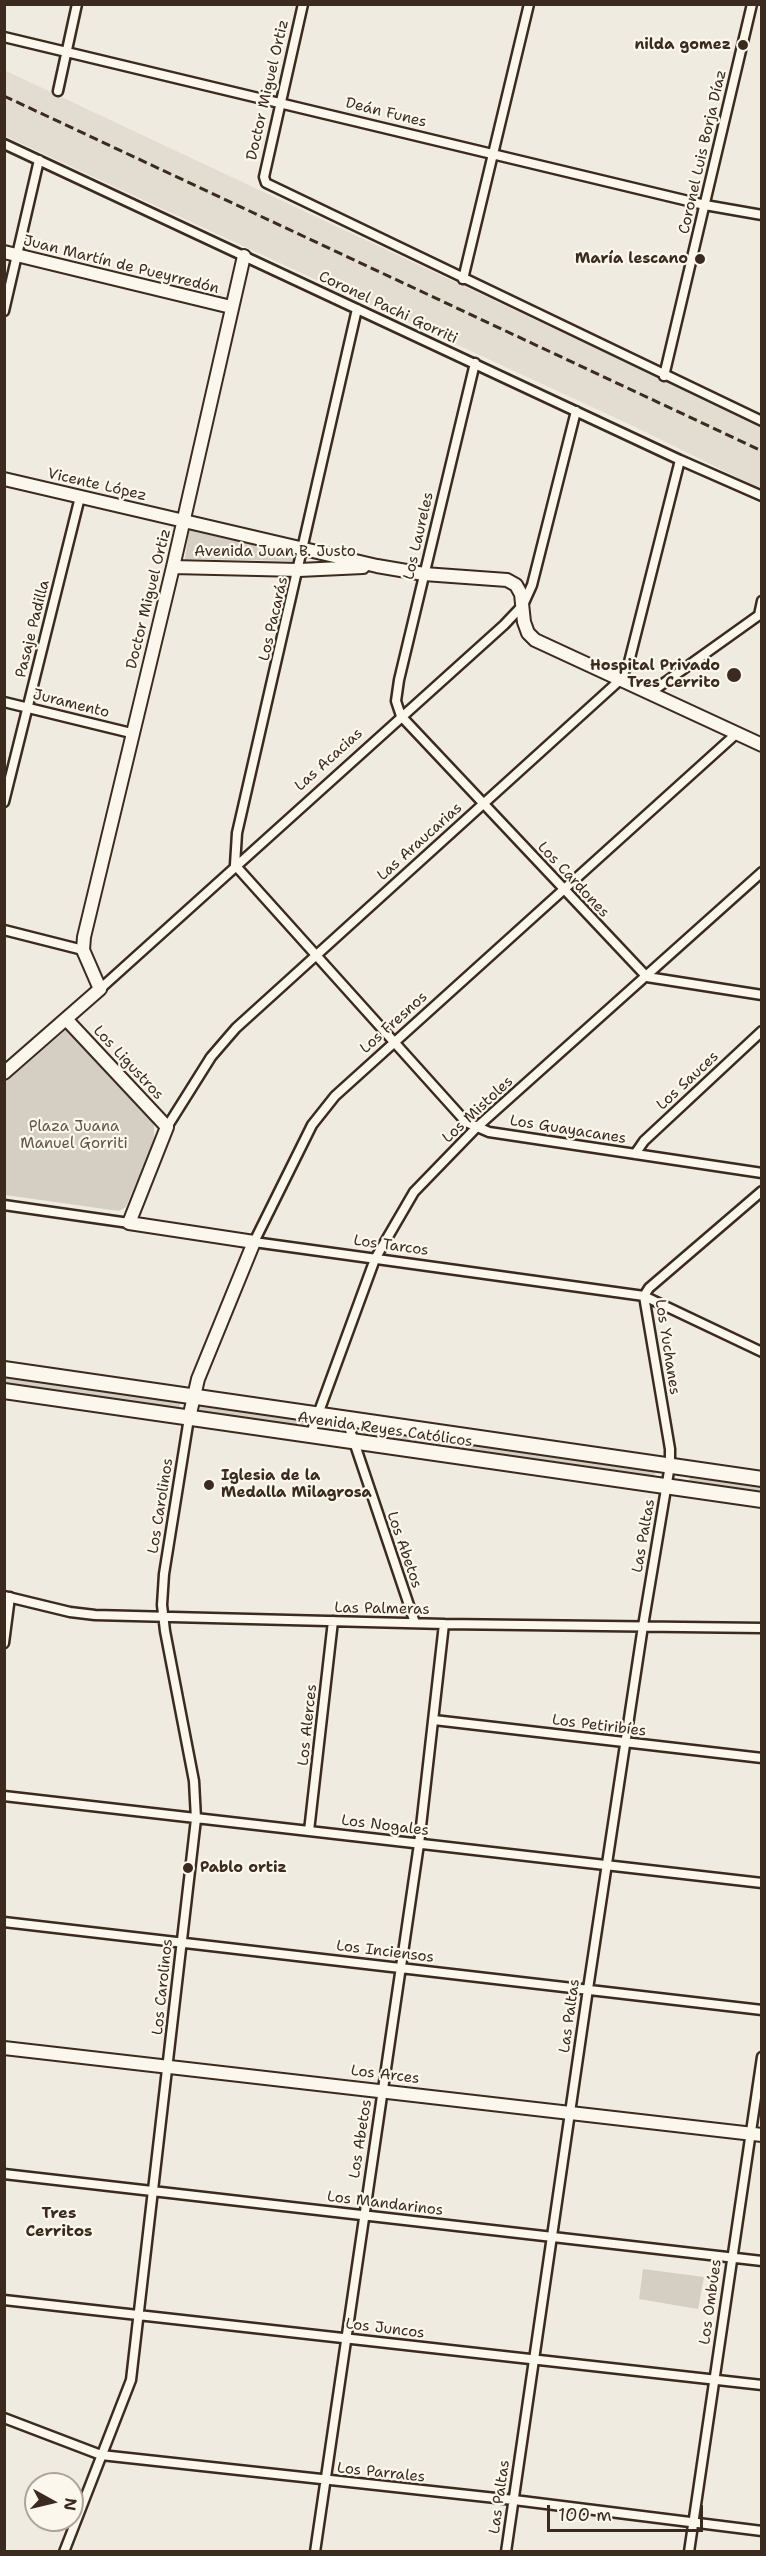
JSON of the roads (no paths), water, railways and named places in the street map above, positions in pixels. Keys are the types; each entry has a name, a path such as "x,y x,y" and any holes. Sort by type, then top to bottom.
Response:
{"main road":[{"name":"Avenida Reyes Católicos","path":"4,1369 762,1479"},
{"name":"Avenida Reyes Católicos","path":"4,1391 762,1500"}],"street":[{"path":"58,91 77,4"},
{"name":"Doctor Miguel Ortiz","path":"303,4 264,177 266,183 463,279"},
{"path":"529,4 463,279 762,421"},
{"name":"Coronel Luis Borja Díaz","path":"664,376 752,4"},
{"name":"Deán Funes","path":"4,37 705,205 762,215"},
{"name":"Coronel Pachi Gorriti","path":"4,144 680,460 762,496"},
{"path":"4,311 39,160"},
{"name":"Juan Martín de Pueyrredón","path":"4,252 231,307"},
{"name":"Doctor Miguel Ortiz","path":"83,950 84,937 131,733 173,567 244,256"},
{"name":"Los Pacarás","path":"235,865 237,833 357,309"},
{"name":"Los Laureles","path":"401,716 396,701 399,680 475,363"},
{"name":"Las Acacias","path":"4,1072 100,989 504,625 523,605 532,585 576,411"},
{"name":"Las Araucarias","path":"129,1222 167,1127 223,1042 621,680 629,662 680,460"},
{"name":"Vicente López","path":"4,479 183,520"},
{"name":"Pasaje Padilla","path":"4,802 80,497"},
{"name":"Avenida Juan B. Justo","path":"183,520 377,566 424,574 507,580 516,585 521,594 524,622 528,633 535,640 761,744"},
{"name":"Avenida Juan B. Justo","path":"173,567 299,570 377,566"},
{"path":"650,693 760,614 762,601"},
{"name":"Juramento","path":"4,702 131,733"},
{"name":"Los Cardones","path":"401,716 647,977"},
{"name":"Los Fresnos","path":"189,1418 194,1396 254,1242 312,1125 335,1096 736,734"},
{"path":"235,865 466,1122 476,1128"},
{"name":"Los Mistoles","path":"310,1436 375,1259 414,1192 476,1128 762,872"},
{"path":"4,930 83,950 100,989"},
{"path":"647,977 762,995"},
{"name":"Los Ligustros","path":"66,1018 167,1127"},
{"name":"Los Sauces","path":"634,1154 644,1141 762,1031"},
{"name":"Los Guayacanes","path":"476,1128 762,1173"},
{"name":"Los Yuchanes","path":"666,1486 670,1449 644,1296 649,1288 762,1191"},
{"name":"Los Tarcos","path":"4,1204 254,1242 644,1296 762,1352"},
{"name":"Los Carolinos","path":"64,2552 131,2380 196,1819 194,1781 163,1617 164,1574 189,1418"},
{"name":"Los Abetos","path":"346,1418 415,1623"},
{"name":"Las Paltas","path":"506,2552 625,1742 666,1486"},
{"path":"4,1643 7,1596"},
{"name":"Las Palmeras","path":"7,1596 80,1614 444,1624 762,1628"},
{"name":"Los Alerces","path":"309,1831 333,1621"},
{"name":"Los Abetos","path":"315,2552 419,1844 444,1624"},
{"name":"Los Petiribíes","path":"434,1720 762,1758"},
{"name":"Los Nogales","path":"4,1796 762,1884"},
{"name":"Los Inciensos","path":"4,1922 762,2010"},
{"name":"Los Arces","path":"4,2048 756,2135"},
{"name":"Los Ombúes","path":"689,2552 731,2258 756,2135 762,2057"},
{"name":"Los Mandarinos","path":"4,2174 762,2261"},
{"name":"Los Juncos","path":"4,2300 762,2385"},
{"name":"Los Parrales","path":"4,2418 101,2456 514,2500 762,2530"}],"railway":[{"path":"4,96 762,451"}],"place":[{"name":"nilda gomez","path":"743,45"},
{"name":"María lescano","path":"700,259"},
{"name":"Hospital Privado Tres Cerrito","path":"734,675"},
{"name":"Iglesia de la Medalla Milagrosa","path":"209,1485"},
{"name":"Pablo ortiz","path":"188,1868"}],"district":[{"name":"Tres Cerritos","path":"59,2223"}],"park label":[{"name":"Plaza Juana Manuel Gorriti","path":"74,1136"}]}
